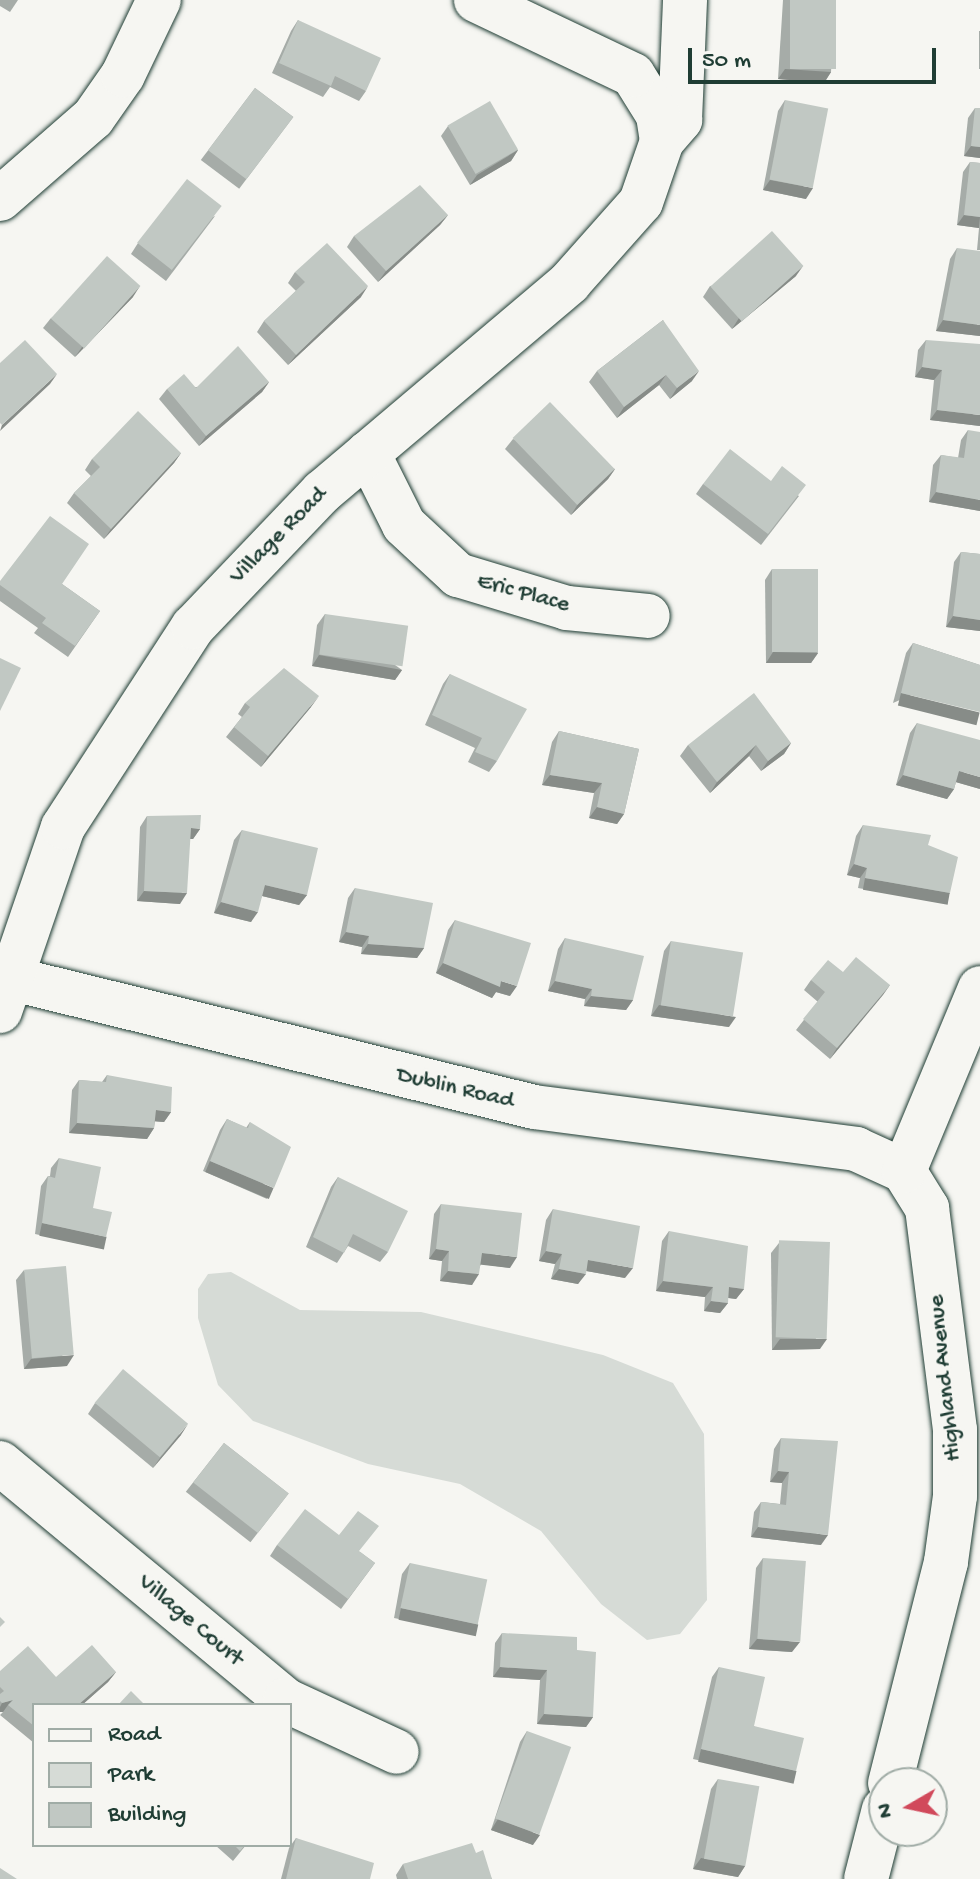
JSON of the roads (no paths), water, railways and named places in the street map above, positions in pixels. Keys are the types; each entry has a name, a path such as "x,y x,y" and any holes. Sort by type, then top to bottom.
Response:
{"street":[{"path":"0,199 93,118 123,75 159,0"},
{"path":"476,0 633,75 658,115 662,141"},
{"path":"662,141 680,120 685,0"},
{"name":"Village Road","path":"4,995 63,827 132,714 255,557 368,453 619,235 641,202 662,141"},
{"name":"Eric Place","path":"368,453 404,525 458,575 553,605 648,616"},
{"path":"904,1171 980,988"},
{"name":"Dublin Road","path":"4,995 506,1101 646,1126 856,1149 904,1171"},
{"name":"Highland Avenue","path":"894,1767 946,1562 955,1496 955,1430 927,1208 904,1171"},
{"name":"Village Court","path":"0,1463 291,1703"},
{"name":"Village Court","path":"292,1703 397,1752"},
{"path":"866,1879 874,1847"}]}
